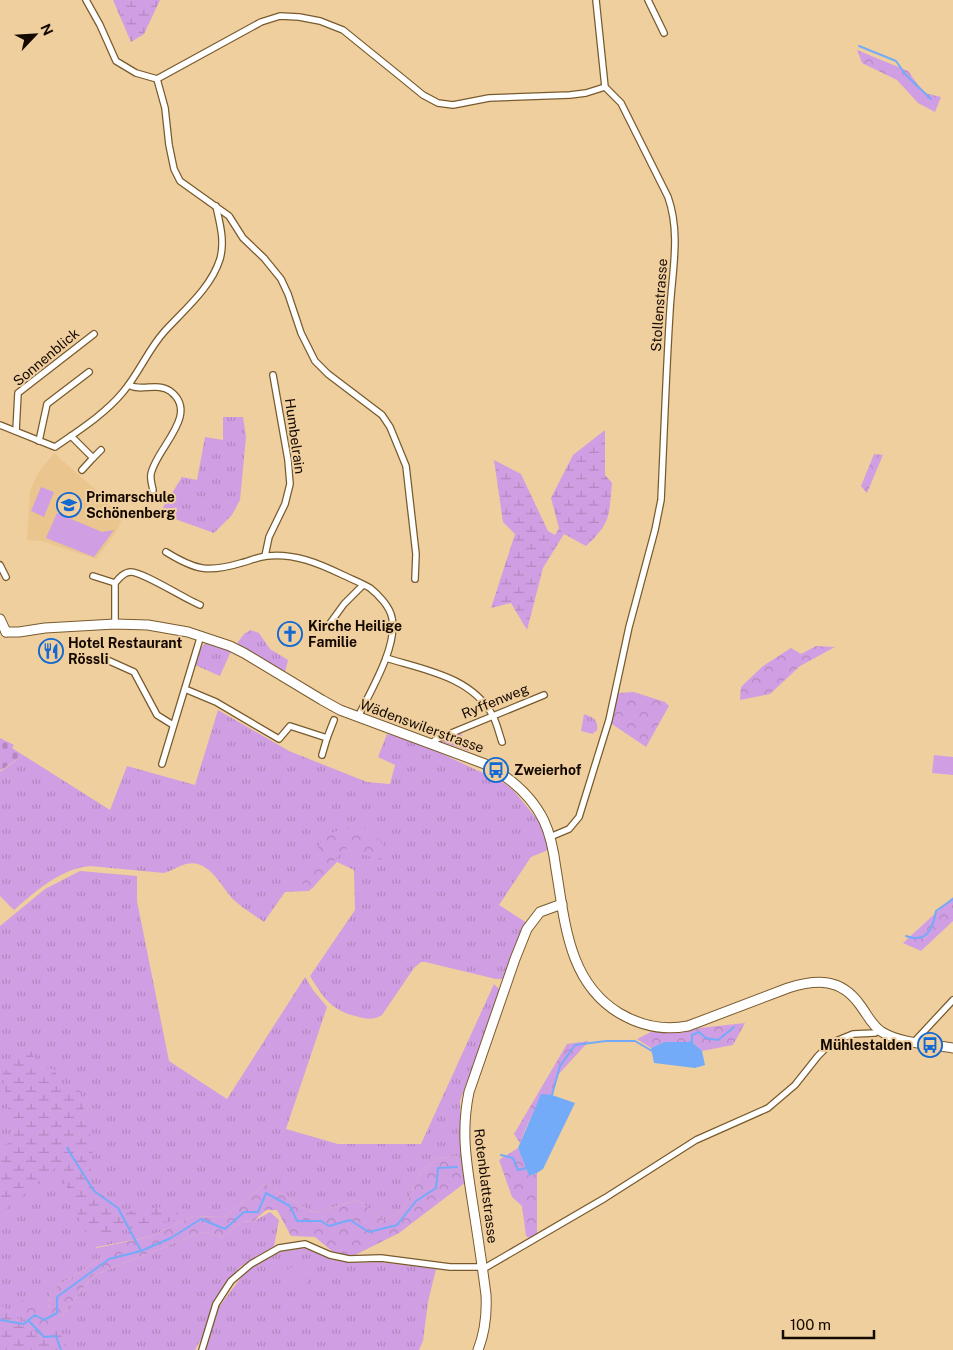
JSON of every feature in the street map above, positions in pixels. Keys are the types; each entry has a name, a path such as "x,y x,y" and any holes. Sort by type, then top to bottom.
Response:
{"street":[{"path":"86,0 100,25 116,62 136,73 157,79 261,22 280,16 299,17 343,30 423,94 438,103 453,105 489,98 570,95 605,87 596,0"},
{"path":"648,0 664,32"},
{"path":"157,79 165,108 174,169 180,181 229,216 243,238 264,258 281,279 301,333 315,361 328,374 382,415 390,427 406,466 416,554 415,579"},
{"name":"Stollenstrasse","path":"550,837 569,829 579,817 609,720 629,627 655,530 661,500 670,308 675,268 673,211 668,197 621,102 605,87"},
{"path":"0,425 55,447 117,400 164,332 182,314 213,276 220,259 223,240 216,206"},
{"name":"Sonnenblick","path":"16,431 18,393 94,334"},
{"path":"39,441 48,404 89,372"},
{"name":"Humbelrain","path":"266,556 269,537 285,504 290,484 288,460 273,375"},
{"path":"129,385 133,388 161,386 171,392 177,399 181,409 180,419 166,442 151,475 153,490"},
{"path":"71,436 93,458"},
{"path":"82,470 101,450"},
{"path":"166,552 184,563 205,569 220,569 266,556 292,556 317,563 370,588 384,602 392,618 392,639 386,658 358,717"},
{"path":"0,565 6,577"},
{"path":"115,624 115,583 121,576 130,572 141,574 200,605"},
{"path":"93,576 115,583"},
{"path":"328,626 344,604 363,585"},
{"path":"0,619 3,634"},
{"name":"Wädenswilerstrasse","path":"3,634 45,628 115,624 167,627 200,635 244,652 322,700 358,717 485,764 509,778 540,814 550,837 570,944 577,966 604,1002 637,1022 664,1028 693,1025 788,988 819,982 834,984 848,991 880,1030 891,1036 914,1042 953,1048"},
{"path":"162,764 200,635"},
{"path":"386,658 447,676 469,688 483,701 494,716 502,742"},
{"path":"105,659 134,672 157,716 173,725"},
{"path":"185,689 216,702 279,739 290,726 327,738"},
{"name":"Ryffenweg","path":"430,744 436,739 544,695"},
{"path":"322,754 334,720"},
{"name":"Rotenblattstrasse","path":"478,1350 485,1327 487,1310 483,1268 463,1136 464,1112 472,1083 527,929 540,912 562,904"},
{"path":"914,1042 953,1000"},
{"path":"202,1350 216,1304 231,1281 251,1264 279,1248 305,1244 330,1255 349,1259 381,1258 450,1267 483,1268 605,1198 696,1140 768,1108 789,1092 830,1043 853,1034 876,1033 880,1030"}],"shaded area":[{"name":"Primarschule Schönenberg","path":"54,453 106,499 104,503 113,507 123,517 116,532 96,559 42,541 27,540 30,491 38,473"}],"green space":[{"path":"113,0 160,0 144,34 131,42"},
{"path":"857,50 908,71 924,93 941,97 935,112 918,103 897,80 862,63"},
{"path":"223,417 243,417 246,437 240,500 232,515 214,533 164,515 162,509 182,477 197,480 205,437 223,440"},
{"path":"605,430 605,475 612,483 607,518 600,531 586,546 564,534 543,568 527,630 511,603 491,608 515,534 503,522 494,460 521,474 548,531 555,535 559,528 551,498 573,455"},
{"path":"874,454 883,455 867,493 861,486"},
{"path":"41,487 54,492 44,517 31,511"},
{"path":"57,513 102,532 114,530 94,557 46,538"},
{"path":"251,630 259,633 270,649 288,660 285,672 238,646 238,642 244,634"},
{"path":"206,643 212,643 231,651 220,676 195,665 201,648"},
{"path":"816,646 835,647 800,666 770,694 740,700 741,687 763,666 791,648 801,654"},
{"path":"634,692 665,702 669,706 646,747 609,722 617,693"},
{"path":"218,710 289,751 367,782 390,784 395,765 378,757 387,734 413,740 504,783 514,791 537,819 545,834 548,850 531,857 499,905 527,923 504,979 496,979 421,962 414,968 379,1017 371,1019 362,1018 335,1007 320,991 310,976 355,910 354,870 337,862 309,891 285,892 264,922 235,901 214,875 202,865 194,863 183,865 164,873 90,866 79,868 69,871 49,882 14,910 0,896 0,772 23,755 110,810 127,766 195,785"},
{"path":"584,714 593,718 596,722 597,731 593,734 581,731"},
{"path":"461,733 469,751 439,741 439,740"},
{"path":"0,738 14,745 12,748 23,755 0,771"},
{"path":"934,755 953,757 953,775 932,773"},
{"path":"344,828 368,828 387,849 381,860 344,848 312,889 292,878 307,870 324,836"},
{"path":"80,871 137,876 137,901 169,1061 227,1099 305,977 327,1007 286,1129 338,1144 421,1144 494,984 500,990 460,1101 461,1154 464,1163 457,1156 437,1159 421,1172 403,1210 384,1220 358,1200 314,1213 265,1184 224,1217 194,1216 149,1237 96,1247 102,1258 51,1290 48,1309 13,1310 61,1317 92,1276 202,1232 221,1237 241,1222 254,1221 270,1212 279,1220 274,1246 240,1267 215,1298 204,1334 195,1350 0,1350 0,926 45,889"},
{"path":"953,897 953,921 921,951 903,943"},
{"path":"745,1023 733,1045 702,1051 692,1042 664,1042 651,1048 637,1039 653,1031 682,1033 699,1028"},
{"path":"589,1041 558,1075 552,1095 541,1095 520,1143 514,1134 567,1044"},
{"path":"30,1049 39,1066 55,1070 62,1094 78,1084 93,1146 90,1184 122,1212 171,1206 183,1219 97,1235 86,1234 58,1166 0,1214 0,1146 15,1141 2,1074"},
{"path":"518,1148 529,1176 537,1173 537,1235 530,1238 526,1236 522,1206 512,1197 499,1160"},
{"path":"457,1156 464,1163 466,1182 399,1233 353,1256 333,1252 315,1237 291,1236 277,1210 266,1210 254,1221 241,1222 221,1237 202,1232 92,1276 61,1317 39,1330 13,1311 28,1294 48,1309 51,1290 102,1258 96,1248 149,1237 194,1216 224,1217 265,1184 314,1213 358,1200 384,1220 403,1210 421,1172 437,1159"},
{"path":"305,1248 330,1259 351,1263 380,1262 436,1269 428,1302 423,1341 419,1350 205,1350 219,1307 245,1272 280,1252"},
{"path":"298,1264 308,1282 295,1290 285,1271"},
{"path":"0,1304 38,1335 57,1327 63,1336 67,1350 0,1350"}],"water":[{"path":"664,1042 692,1042 702,1051 705,1065 695,1068 654,1063 651,1048"},
{"path":"541,1094 552,1095 575,1103 543,1169 529,1176 518,1148"}],"waterway":[{"path":"859,46 896,61 905,74 931,99"},
{"path":"906,936 919,938 928,933 936,911 953,899"},
{"path":"690,1042 692,1042 692,1035 699,1032 706,1038 718,1040 734,1027"},
{"path":"552,1095 560,1066 575,1045 606,1041 635,1041 652,1051 654,1050"},
{"path":"67,1148 94,1191 118,1208 141,1251"},
{"path":"501,1155 513,1158 518,1170 526,1168"},
{"path":"0,1320 24,1324 35,1315 44,1320 57,1313 57,1297 109,1259 141,1251 171,1238 201,1219 225,1229 244,1212 258,1212 266,1193 290,1206 297,1221 321,1221 329,1226 350,1220 369,1232 397,1225 416,1201 436,1188 438,1168 457,1167"},
{"path":"28,1320 44,1337 56,1336 61,1350"}],"place":[{"name":"Primarschule Schönenberg","path":"69,505"},
{"name":"Kirche Heilige Familie","path":"290,634"},
{"name":"Hotel Restaurant Rössli","path":"51,651"},
{"name":"Zweierhof","path":"496,770"},
{"name":"Mühlestalden","path":"930,1045"}]}
